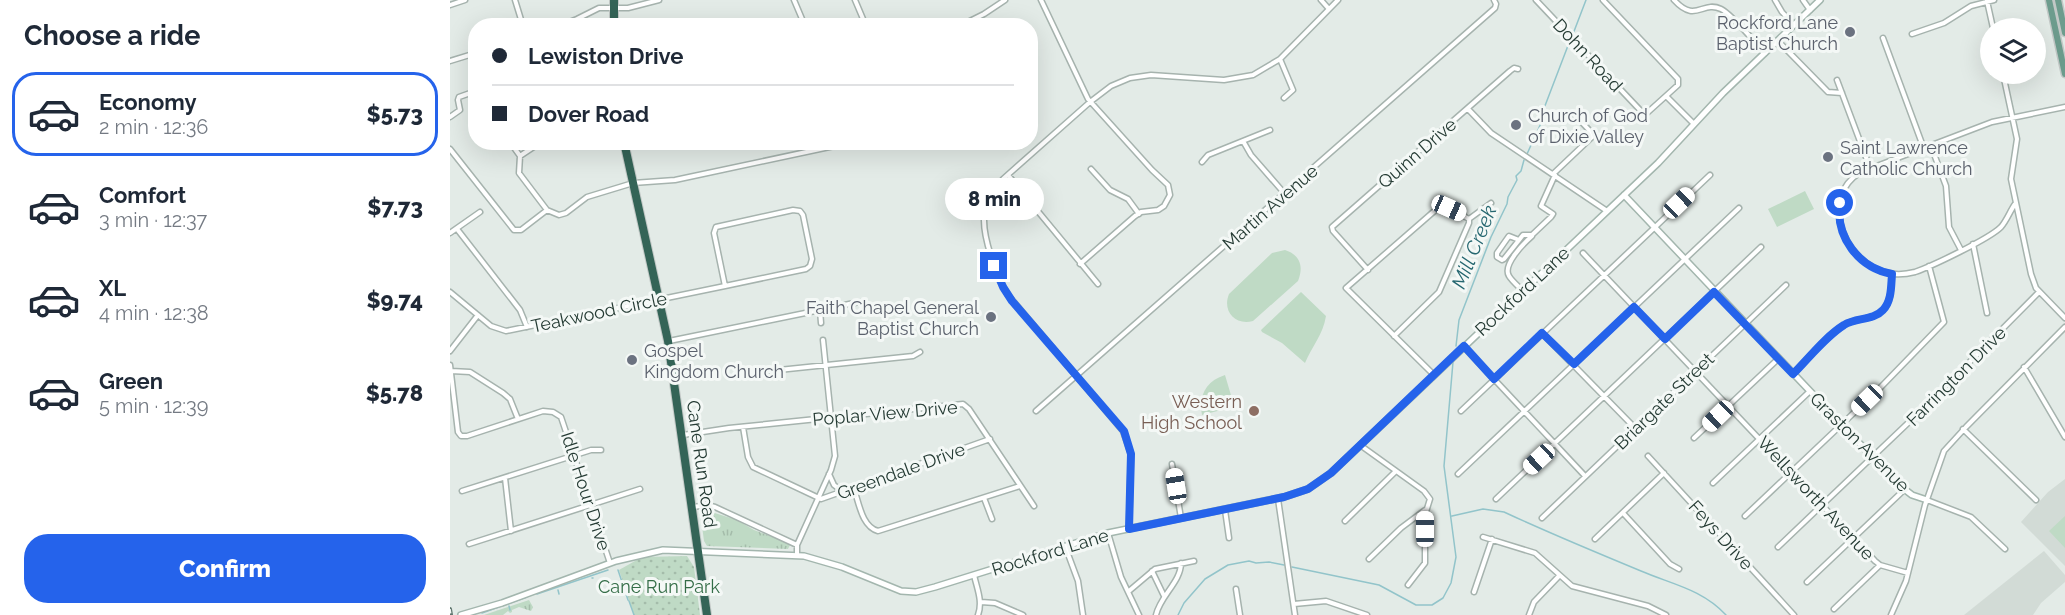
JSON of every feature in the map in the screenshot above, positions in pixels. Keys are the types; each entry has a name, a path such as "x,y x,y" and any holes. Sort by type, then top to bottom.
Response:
{"highway":[{"name":"Cane Run Road","path":"626,150 668,341 707,615"}],"main road":[{"name":"Rockford Lane","path":"460,615 502,603 640,554 663,550 797,555 832,563 894,589 909,592 927,590 1108,533 1296,494 1315,485 1360,445 1658,163 1723,93 1820,0"},
{"path":"2049,0 2065,74"},
{"path":"2058,0 2065,33"},
{"name":"Graston Avenue","path":"1624,195 1872,458 1904,490 1927,500"}],"street":[{"path":"450,5 465,0"},
{"path":"515,0 521,18"},
{"path":"579,18 614,4 638,6 659,0"},
{"path":"794,0 802,18"},
{"path":"855,0 863,18"},
{"path":"978,18 1005,0"},
{"path":"1041,0 1070,65 1090,102 1168,185 1170,195 1164,206 1158,210 1139,214 1080,264"},
{"path":"1321,0 1329,9"},
{"path":"1038,148 1090,102 1112,86 1130,78 1151,75 1234,80 1264,70 1280,59 1338,0"},
{"name":"Martin Avenue","path":"1036,411 1495,8 1494,0"},
{"name":"Dohn Road","path":"1536,0 1642,112 1650,111 1666,96"},
{"path":"1603,0 1678,79 1678,85 1666,96 1694,124"},
{"path":"1674,0 1681,8 1689,12 1719,8 1765,53"},
{"path":"1712,8 1715,0"},
{"path":"1775,0 1782,12 1794,24"},
{"path":"1803,0 1810,10"},
{"path":"1912,34 1944,23 1971,6 1994,0"},
{"path":"1987,2 1991,18"},
{"path":"1883,38 1924,149"},
{"path":"1778,41 1828,92 1842,93"},
{"path":"450,62 468,56"},
{"path":"1280,59 1293,90 1284,98"},
{"path":"1467,109 1514,68 1518,69"},
{"path":"1836,80 1870,168"},
{"path":"2005,84 2017,144 2011,174 2015,204 2032,279 2039,292 2065,318"},
{"path":"451,115 460,110 459,97 468,94"},
{"path":"2015,204 2002,226 1973,244 1910,273 1892,274 1864,262 1848,244 1840,226 1839,208 1844,188 1853,177 1870,168 1992,122 2065,107"},
{"name":"Quinn Drive","path":"1368,270 1333,231 1332,227 1467,109 1491,133 1607,211"},
{"path":"1522,290 1508,274 1507,269 1523,245 1552,214 1541,206 1554,174 1592,137 1590,131 1574,114"},
{"path":"1202,162 1208,155 1270,130"},
{"path":"1243,141 1251,155 1285,194"},
{"path":"1931,146 1946,186 1949,227 1961,250"},
{"path":"450,149 514,230 521,230 547,210"},
{"path":"516,150 520,156 519,173 547,210 555,214 562,214 586,197 633,183 675,180 816,150"},
{"path":"520,156 529,150"},
{"path":"1036,150 993,190 987,201 984,215 984,234 994,266 1012,301 1120,425 1130,446 1129,529"},
{"path":"1091,169 1107,187 1128,199 1139,214"},
{"path":"1008,175 1098,284"},
{"path":"1461,411 1710,175"},
{"path":"1394,336 1439,292 1469,219 1491,203"},
{"path":"1434,375 1346,288 1439,207 1449,208 1469,219"},
{"path":"1458,474 1739,208"},
{"name":"Teakwood Circle","path":"450,292 501,331 527,327 659,300 806,269 810,266 812,259 802,213 793,210 716,227 715,237 725,286"},
{"path":"450,233 480,212"},
{"path":"457,229 520,310 527,327"},
{"path":"1519,240 1509,236 1497,253 1497,257 1504,259 1523,235 1532,235"},
{"path":"1973,244 1987,313"},
{"path":"1496,500 1761,247"},
{"name":"Wellsworth Avenue","path":"1583,253 1880,565 1908,573"},
{"path":"1745,516 1879,389 1944,321 1929,266"},
{"path":"1793,374 1841,327 1852,321 1875,316 1884,310 1890,295 1892,274"},
{"name":"Briargate Street","path":"1542,518 1786,285"},
{"name":"Farrington Drive","path":"1778,547 1960,374 2039,292"},
{"path":"668,341 859,302"},
{"path":"820,310 821,323"},
{"path":"450,351 478,315"},
{"path":"1891,615 1903,590 1927,500 1943,454 1963,429 2065,327"},
{"path":"1542,333 1635,428"},
{"path":"797,555 797,545 829,474 835,451 823,340"},
{"path":"1464,346 1585,476"},
{"path":"748,370 759,372 913,356 920,352"},
{"path":"1694,438 1778,358"},
{"path":"450,365 451,371 470,372 503,393 510,399 518,419"},
{"path":"2024,367 2065,437"},
{"name":"Idle Hour Drive","path":"451,371 458,432 461,436 543,411 557,413 563,421 610,564"},
{"path":"1713,483 1809,392"},
{"name":"Poplar View Drive","path":"683,435 962,404 969,409 1034,506"},
{"name":"Greendale Drive","path":"743,427 748,457 753,467 823,500 990,439"},
{"path":"1963,429 2036,500"},
{"path":"1360,445 1429,496 1430,500 1426,510 1425,563 1408,585"},
{"path":"462,491 591,450 601,450"},
{"name":"Feys Drive","path":"1648,456 1794,615"},
{"path":"1172,464 1180,518"},
{"path":"1345,521 1396,471"},
{"path":"1595,539 1664,473"},
{"path":"829,474 834,485 844,492"},
{"path":"505,478 511,531"},
{"path":"854,489 867,524 873,530 878,531 1020,486"},
{"path":"469,544 640,489"},
{"path":"1807,582 1904,490"},
{"path":"984,498 992,519"},
{"path":"1278,499 1295,615"},
{"path":"1927,500 1971,517 2005,549"},
{"path":"693,507 707,505 714,507 797,545"},
{"path":"1224,510 1229,538"},
{"path":"1369,559 1401,528 1426,510"},
{"path":"1623,513 1670,564 1679,569"},
{"path":"1108,533 1120,577 1139,615"},
{"path":"1483,537 1535,553 1572,586 1648,606 1665,615"},
{"path":"1474,592 1492,539"},
{"path":"1065,546 1078,581 1083,615"},
{"path":"1129,591 1157,568 1194,561"},
{"path":"1156,615 1164,597 1177,578 1180,563"},
{"path":"1834,609 1880,565"},
{"path":"1152,571 1164,597"},
{"path":"974,575 981,602 978,615"},
{"path":"1529,615 1534,602 1559,576"},
{"path":"1236,589 1240,615"},
{"path":"1294,604 1326,601 1367,615"},
{"path":"981,602 995,603 1023,615"}],"shaded area":[{"path":"2065,479 2065,566 2021,522 2048,492"},
{"path":"2044,551 2065,575 2065,582 2041,603 2033,615 1964,615"}],"green space":[{"path":"1805,191 1814,209 1777,227 1768,209"},
{"path":"1285,250 1294,255 1299,262 1301,271 1298,281 1253,321 1241,321 1232,316 1227,306 1229,294 1272,253"},
{"path":"1301,292 1326,316 1320,335 1305,363 1282,343 1261,330"},
{"path":"1225,375 1233,407 1202,415 1201,402 1205,390 1213,381"},
{"path":"702,509 737,520 790,545 788,549 707,546 704,541 700,511"},
{"path":"2065,516 2065,548 2049,531"},
{"name":"Cane Run Park","path":"687,556 694,567 700,615 634,615 619,570 642,557"},
{"path":"529,600 533,607 531,611 519,607 503,615 484,615"}],"waterway":[{"name":"Mill Creek","path":"1573,34 1586,0"},
{"name":"Mill Creek","path":"1527,154 1542,121 1543,111 1569,43"},
{"name":"Mill Creek","path":"1456,346 1459,320 1524,160"},
{"name":"Mill Creek","path":"1292,567 1379,585 1416,605 1432,605 1443,598 1451,583 1456,557 1444,466 1453,362"},
{"path":"1452,516 1483,509 1504,512 1589,550 1686,588 1707,599 1726,615"},
{"name":"Mill Creek","path":"1178,615 1184,603 1205,579 1228,565 1249,561 1284,565"},
{"path":"537,594 608,570"},
{"path":"618,570 628,600"},
{"path":"558,590 559,594"},
{"path":"482,613 527,597"},
{"path":"629,601 634,615"},
{"path":"509,606 510,610"}],"railway":[{"path":"450,609 451,615"}],"place":[{"name":"Rockford Lane Baptist Church","path":"1850,32"},
{"name":"Church of God of Dixie Valley","path":"1516,125"},
{"name":"Saint Lawrence Catholic Church","path":"1828,157"},
{"name":"Faith Chapel General Baptist Church","path":"991,317"},
{"name":"Gospel Kingdom Church","path":"632,360"},
{"name":"Western High School","path":"1254,411"}],"route":[{"path":"994,266 1012,301 1124,431 1131,454 1129,529 1284,497 1308,489 1331,473 1464,346 1494,379 1542,333 1574,364 1634,307 1665,339 1714,292 1793,374 1841,327 1852,321 1878,314 1884,310 1889,299 1892,274 1870,266 1852,250 1840,226 1840,203"}]}
